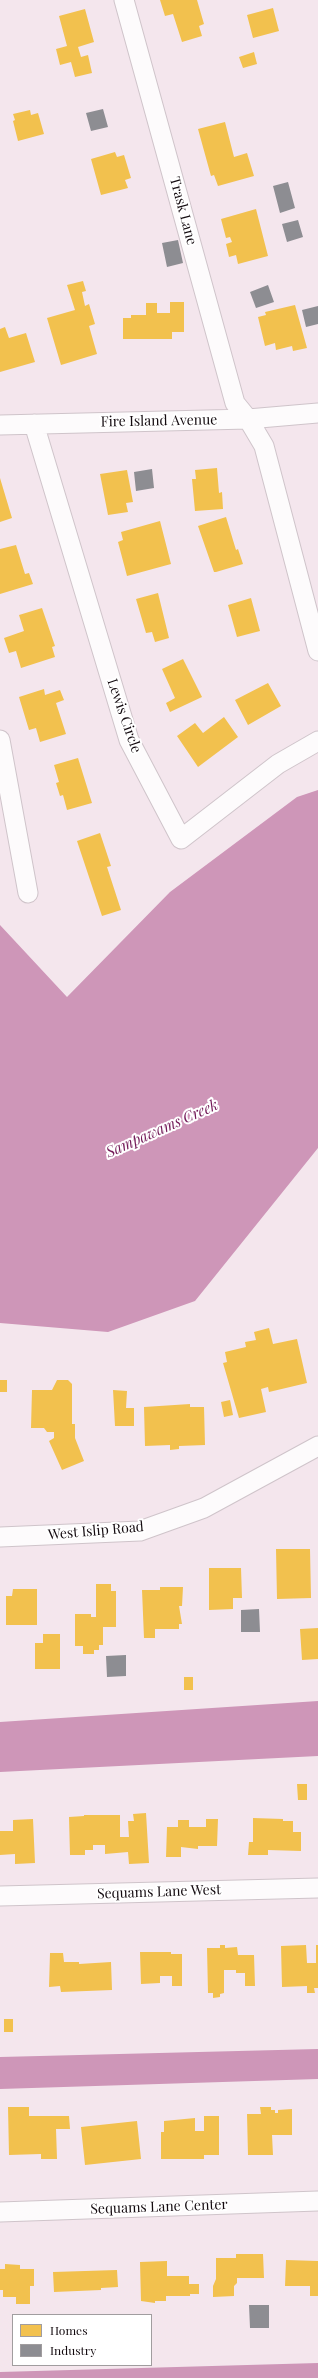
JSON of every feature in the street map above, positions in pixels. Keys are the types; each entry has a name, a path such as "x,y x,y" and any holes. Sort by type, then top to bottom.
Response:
{"street":[{"name":"Trask Lane","path":"124,0 235,403 248,419"},
{"name":"Fire Island Avenue","path":"0,425 248,419 318,413"},
{"path":"248,419 264,446 318,651"},
{"name":"Lewis Circle","path":"34,424 130,740 181,839 278,764 318,741"},
{"path":"0,740 28,893"},
{"name":"West Islip Road","path":"0,1537 140,1531 204,1508 318,1446"},
{"name":"Sequams Lane West","path":"0,1896 318,1888"},
{"name":"Sequams Lane Center","path":"0,2212 318,2201"}],"water":[{"name":"Sampawams Creek","path":"318,790 318,1148 195,1301 108,1332 0,1323 0,925 67,997 170,892 297,797"},
{"path":"318,1701 318,1756 0,1772 0,1722"},
{"path":"318,2049 318,2079 0,2089 0,2057"},
{"path":"318,2363 318,2378 0,2378 0,2372"}],"building: Homes":[{"path":"160,0 197,0 204,24 199,26 202,36 182,42 173,14 165,16"},
{"path":"273,8 279,31 253,38 247,15"},
{"path":"85,9 94,42 78,47 81,57 88,55 92,73 75,77 71,62 60,65 56,49 67,46 59,16"},
{"path":"254,52 257,64 243,68 239,57"},
{"path":"30,110 31,115 38,113 44,134 18,141 13,121 15,120 13,114"},
{"path":"225,122 234,157 247,153 254,176 218,186 214,175 211,176 198,129"},
{"path":"115,152 117,157 124,155 131,178 125,180 128,188 101,195 91,159"},
{"path":"256,209 268,256 238,264 236,255 229,257 226,244 232,242 230,237 226,238 221,219"},
{"path":"83,281 86,291 82,292 85,306 89,304 95,324 89,326 97,354 61,365 47,318 75,310 67,285"},
{"path":"170,302 184,302 184,332 172,332 172,339 123,339 123,318 131,318 131,315 146,315 146,303 157,303 157,313 170,313"},
{"path":"295,305 307,348 293,351 292,346 276,350 275,343 265,346 258,317 266,315 265,312"},
{"path":"5,327 9,338 26,333 35,362 0,372 0,329"},
{"path":"217,468 219,493 222,492 223,509 195,511 192,479 196,479 195,470"},
{"path":"127,470 133,502 126,503 128,512 108,515 100,474"},
{"path":"0,478 12,518 0,522"},
{"path":"226,517 236,550 238,549 243,564 214,572 198,526"},
{"path":"160,521 171,564 127,576 118,542 123,540 121,532"},
{"path":"16,545 25,574 29,573 33,584 0,594 0,549"},
{"path":"158,593 169,638 155,642 152,632 146,633 136,599"},
{"path":"251,598 260,631 237,637 228,605"},
{"path":"42,608 55,646 52,647 55,657 21,668 16,651 9,653 4,638 24,631 19,615"},
{"path":"183,659 202,697 170,712 166,703 175,698 162,669"},
{"path":"268,683 281,706 248,725 235,700"},
{"path":"44,689 45,695 60,690 64,700 56,703 66,734 40,742 36,728 29,730 19,697"},
{"path":"224,717 238,737 198,767 177,736 195,723 203,733"},
{"path":"78,758 92,803 67,810 63,795 60,796 56,783 59,782 54,765"},
{"path":"100,833 111,866 107,867 121,910 102,916 77,841"},
{"path":"269,1328 273,1344 297,1339 307,1383 269,1392 268,1387 261,1389 266,1412 239,1418 223,1363 227,1362 225,1352 246,1347 245,1342 256,1340 254,1332"},
{"path":"0,1380 7,1380 7,1392 0,1392"},
{"path":"57,1380 68,1380 72,1384 72,1424 75,1424 75,1438 84,1461 62,1470 49,1441 54,1438 54,1432 47,1432 44,1428 31,1428 32,1390 52,1390"},
{"path":"113,1390 127,1391 126,1408 134,1408 134,1426 115,1426"},
{"path":"230,1400 233,1415 224,1417 221,1402"},
{"path":"190,1404 190,1407 204,1407 205,1445 179,1446 179,1449 170,1450 170,1445 145,1446 144,1407"},
{"path":"276,1549 310,1549 311,1598 277,1599"},
{"path":"209,1568 241,1568 242,1598 233,1598 233,1609 209,1610"},
{"path":"96,1584 111,1584 111,1591 116,1591 116,1627 103,1627 103,1645 99,1645 99,1650 94,1650 94,1654 83,1654 83,1646 75,1646 75,1614 91,1614 91,1617 96,1617"},
{"path":"160,1587 183,1587 182,1606 179,1606 182,1624 179,1624 179,1629 155,1629 155,1638 144,1638 142,1590 160,1590"},
{"path":"13,1589 37,1589 37,1625 6,1625 6,1596 12,1596"},
{"path":"318,1628 318,1659 302,1660 300,1629"},
{"path":"43,1634 60,1634 60,1669 35,1669 35,1643 43,1643"},
{"path":"184,1677 193,1677 193,1690 184,1690"},
{"path":"297,1784 307,1784 307,1800 298,1800"},
{"path":"146,1813 149,1863 129,1864 128,1852 105,1854 105,1845 93,1845 93,1850 85,1850 85,1855 70,1855 69,1817 84,1815 120,1815 120,1837 129,1837 128,1821 134,1821 133,1814"},
{"path":"253,1818 283,1819 283,1821 293,1821 293,1832 301,1832 301,1851 268,1850 268,1855 248,1855 249,1842 253,1842"},
{"path":"33,1819 35,1863 15,1864 15,1854 0,1855 0,1831 13,1831 13,1820"},
{"path":"206,1819 218,1819 217,1846 198,1846 198,1849 181,1847 181,1857 166,1857 167,1827 178,1827 178,1820 189,1820 189,1827 206,1827"},
{"path":"220,1945 225,1945 225,1948 237,1947 238,1955 254,1955 255,1986 245,1986 245,1973 236,1973 236,1970 224,1970 224,1993 220,1994 220,1997 213,1998 213,1993 208,1993 207,1948 220,1948"},
{"path":"306,1945 307,1963 316,1963 316,1945 318,1945 318,1988 314,1988 315,1993 307,1993 307,1986 282,1987 281,1946"},
{"path":"140,1952 171,1952 171,1954 182,1954 182,1986 172,1986 172,1976 160,1976 160,1983 141,1984"},
{"path":"50,1953 63,1953 64,1962 79,1962 79,1964 111,1962 112,1990 61,1992 60,1986 49,1987"},
{"path":"4,2019 13,2019 13,2032 4,2032"},
{"path":"8,2107 29,2107 29,2116 69,2116 70,2129 56,2129 57,2159 41,2159 41,2154 9,2155"},
{"path":"260,2107 271,2107 271,2110 275,2110 275,2113 278,2113 278,2110 292,2109 292,2135 272,2135 273,2155 248,2155 247,2114 261,2114"},
{"path":"204,2116 219,2116 219,2155 204,2155 204,2159 161,2159 161,2132 164,2132 164,2121 195,2118 195,2131 204,2131"},
{"path":"137,2121 141,2159 85,2165 81,2127"},
{"path":"236,2254 263,2254 264,2278 237,2278 237,2283 234,2286 234,2296 213,2297 213,2286 216,2279 216,2258 236,2258"},
{"path":"286,2260 318,2261 318,2296 310,2296 310,2286 285,2286"},
{"path":"167,2261 167,2276 189,2276 189,2284 199,2284 199,2294 190,2294 190,2296 166,2296 166,2301 155,2301 155,2303 141,2301 140,2262"},
{"path":"5,2264 20,2265 20,2269 34,2269 34,2286 30,2286 30,2304 16,2304 16,2297 3,2297 3,2290 0,2290 0,2269 5,2269"},
{"path":"117,2270 118,2287 101,2288 101,2290 54,2292 53,2272"}],"building: Industry":[{"path":"103,109 108,127 91,131 86,113"},
{"path":"288,182 295,208 280,213 273,186"},
{"path":"298,220 303,237 287,242 282,224"},
{"path":"178,240 183,263 167,267 162,243"},
{"path":"268,285 274,302 256,308 250,292"},
{"path":"318,306 318,324 306,327 302,310"},
{"path":"152,469 154,488 136,491 134,472"},
{"path":"259,1609 260,1632 241,1632 241,1610"},
{"path":"126,1655 126,1676 107,1677 106,1656"},
{"path":"249,2305 269,2305 269,2328 250,2328"}]}
